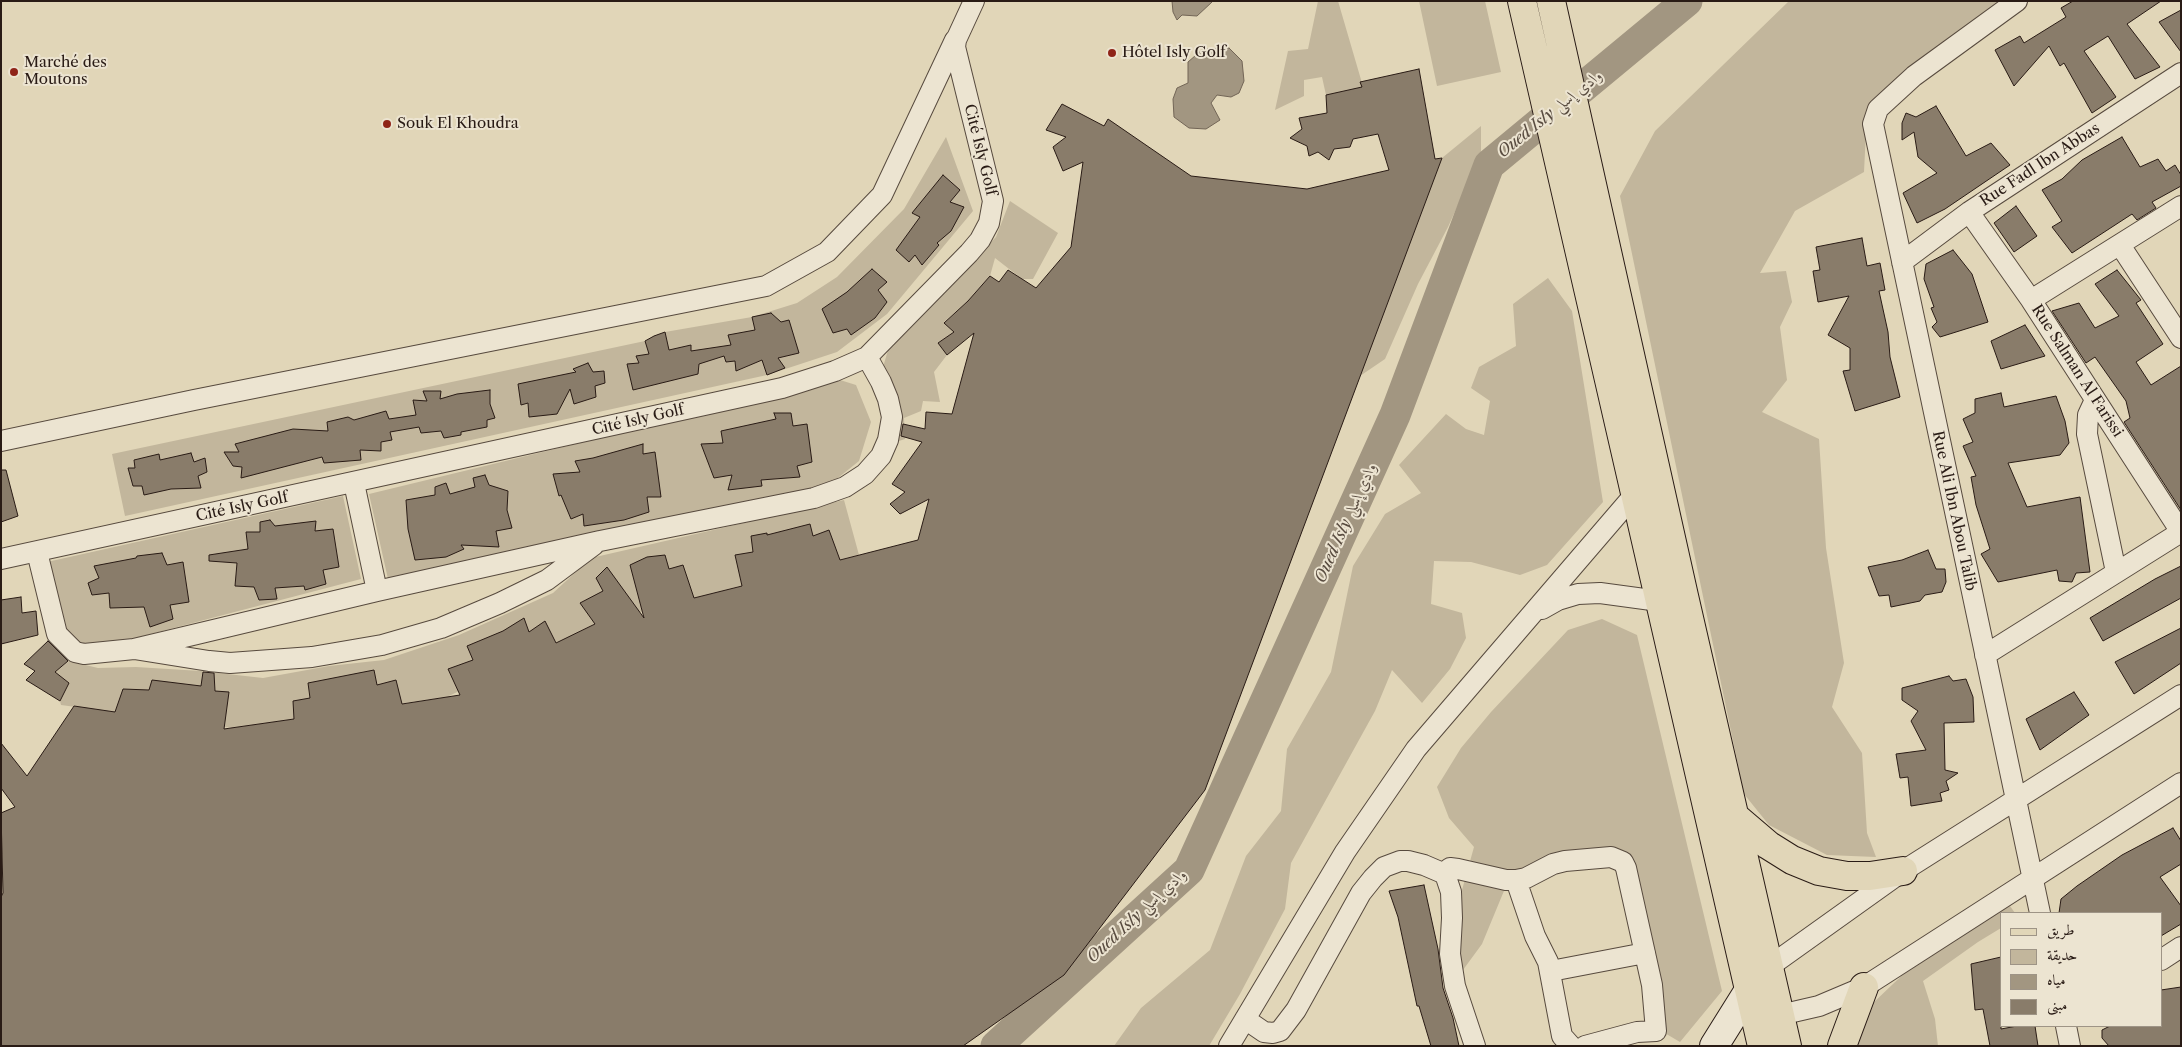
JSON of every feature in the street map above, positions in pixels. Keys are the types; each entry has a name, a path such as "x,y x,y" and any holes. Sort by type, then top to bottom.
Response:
{"main road":[{"path":"1522,1 1749,990 1766,1027 1787,1046"},
{"path":"1551,1 1734,816 1770,966 1766,1027"},
{"path":"1734,816 1768,845 1792,860 1819,871 1847,876 1870,876 1903,871"},
{"path":"1842,1046 1864,987"}],"street":[{"name":"Cité Isly Golf","path":"1,559 782,388 835,371 867,357 969,253 980,240 989,223 993,201 956,56 956,40 974,1"},
{"name":"Rue Ali Ibn Abou Talib","path":"2017,1 1914,76 1878,109 1874,117 1874,131 2040,912"},
{"path":"1,441 204,398 766,286 827,252 882,194 956,40"},
{"name":"Rue Fadl Ibn Abbas","path":"1902,262 1969,212 2181,73"},
{"path":"2032,300 2181,206"},
{"name":"Rue Salman Al Farissi","path":"1969,212 2032,300 2181,532"},
{"path":"2120,245 2181,338"},
{"path":"37,552 57,634 75,652 84,654 134,649 377,590 600,541 814,498 845,487 865,474 881,456 888,440 892,417 881,382 867,357"},
{"path":"2095,400 2088,415 2087,434 2116,572"},
{"path":"354,483 377,590"},
{"path":"1229,1046 1345,852 1416,749 1534,614 1635,494"},
{"path":"1985,655 2181,532"},
{"path":"134,649 209,662 230,663 312,656 382,645 441,628 500,603 547,580 600,541"},
{"path":"1534,614 1558,600 1578,594 1619,594 1659,601"},
{"path":"1719,1037 1749,990 1770,966 1903,871 2181,695"},
{"path":"1719,1037 1766,1027 1864,987 2181,783"},
{"path":"1445,874 1450,868 1506,880 1516,880 1526,878 1553,864 1565,861 1611,857 1620,859 1626,868 1652,985 1656,1031 1637,1032 1585,1046"},
{"path":"1245,1019 1264,1032 1273,1033 1280,1031 1288,1024 1361,893 1384,867 1408,860 1445,874 1451,892 1450,954 1455,986 1475,1046"},
{"path":"1516,880 1526,913 1551,970 1562,1036 1570,1046"},
{"path":"2162,959 2181,947"},
{"path":"1551,970 1645,954"},
{"path":"2066,1027 2070,1046"}],"green space":[{"path":"1318,1 1338,1 1369,107 1351,90 1326,95 1322,77 1304,80 1304,96 1275,110 1288,51 1308,49"},
{"path":"1419,1 1485,1 1501,72 1437,86"},
{"path":"1789,1 2005,1 1867,111 1864,172 1795,211 1760,273 1786,271 1792,302 1780,327 1787,380 1762,412 1819,439 1826,548 1844,663 1832,707 1862,753 1867,833 1876,857 1827,855 1769,825 1744,794 1620,196 1655,131"},
{"path":"1481,126 1481,154 1448,227 1418,284 1385,359 1360,376 1442,158"},
{"path":"946,137 973,211 887,314 837,352 767,375 125,516 112,454 645,341 665,332 752,317 797,303 837,277 904,209"},
{"path":"1010,201 1058,233 1033,279 1022,279 995,258 990,276 968,301 944,322 954,332 938,343 947,355 934,372 940,402 923,401 921,411 904,418 905,439 893,443 883,367 889,347 996,237"},
{"path":"1548,278 1572,311 1603,502 1547,565 1520,575 1471,562 1434,561 1431,604 1462,613 1466,638 1450,669 1422,703 1392,670 1375,711 1291,863 1285,909 1240,994 1209,1046 1114,1046 1141,1008 1210,950 1246,856 1281,811 1287,749 1331,672 1353,566 1385,514 1421,493 1399,465 1446,414 1466,429 1484,435 1490,401 1471,388 1479,367 1516,346 1513,304"},
{"path":"840,380 856,385 871,422 859,461 828,486 388,579 369,494"},
{"path":"343,496 361,579 93,648 67,638 47,562"},
{"path":"844,500 859,555 595,624 447,697 232,728 61,705 60,701 69,683 55,672 69,661 98,668 136,667 201,671 263,678 329,666 384,660 459,635 553,593 591,558"},
{"path":"1602,619 1637,635 1722,991 1680,1042 1663,1032 1613,855 1506,886 1482,944 1460,974 1450,942 1474,847 1449,818 1437,787 1461,748 1491,712 1568,630"},
{"path":"2010,906 2014,912 2000,912"},
{"path":"2000,912 2000,929 1923,981 1935,1019 1938,1046 1858,1046 1872,1004 1915,963"}],"water":[{"path":"1172,1 1212,2 1197,16 1182,15 1177,20 1173,12"},
{"path":"1229,48 1242,61 1244,81 1239,93 1231,97 1217,95 1211,103 1220,120 1206,129 1189,128 1174,117 1173,99 1177,88 1188,83 1188,62 1203,49"}],"building":[{"path":"2073,1 2161,1 2127,24 2160,67 2135,79 2108,36 2084,51 2116,97 2092,113 2064,63 2060,66 2049,46 2014,86 1995,50 2020,36 2024,43 2066,17 2061,8"},
{"path":"2181,10 2181,52 2159,22"},
{"path":"1419,69 1435,159 1442,158 1205,790 1064,975 963,1046 1,1046 1,897 3,893 1,813 15,807 1,788 1,743 27,776 74,706 115,712 123,689 149,690 152,680 201,686 203,672 214,673 215,691 229,692 224,729 294,719 293,701 310,698 308,683 374,670 377,685 396,680 402,704 460,695 448,669 473,660 467,646 503,631 524,618 529,632 545,621 556,643 595,624 580,603 603,591 596,578 607,567 644,618 630,565 647,557 665,555 669,569 683,565 694,598 742,586 735,555 753,552 751,536 767,533 767,535 810,524 813,536 829,530 840,560 918,540 929,499 900,514 890,504 905,492 892,484 922,442 901,436 903,424 925,429 926,412 952,414 974,333 947,355 938,343 954,332 944,323 968,301 990,276 999,282 1008,270 1036,288 1071,247 1083,162 1063,171 1053,147 1066,137 1046,130 1062,104 1104,126 1108,119 1191,176 1307,189 1389,170 1378,134 1353,139 1350,147 1334,149 1329,160 1318,152 1309,156 1307,146 1290,138 1302,129 1299,118 1327,113 1326,95 1362,87 1360,82"},
{"path":"1936,106 1966,156 1991,143 2010,165 1945,209 1917,223 1903,193 1937,173 1918,157 1914,132 1902,140 1902,123 1906,113 1916,117"},
{"path":"2122,137 2140,167 2158,159 2166,171 2175,165 2181,175 2181,186 2152,202 2156,208 2137,220 2132,214 2072,253 2052,227 2062,221 2042,190 2062,179 2082,160"},
{"path":"943,175 960,190 950,202 964,207 951,231 937,243 939,245 922,265 915,255 909,262 896,250 920,217 912,213"},
{"path":"2016,206 2037,236 2014,252 1994,223"},
{"path":"1862,238 1867,266 1880,263 1885,290 1879,291 1888,332 1890,357 1900,397 1855,411 1843,371 1850,370 1850,348 1828,335 1849,296 1818,302 1813,271 1820,270 1816,247"},
{"path":"1953,250 1972,274 1988,322 1940,337 1932,327 1937,322 1931,308 1934,307 1924,279 1926,264"},
{"path":"872,269 887,282 878,290 887,302 875,318 851,335 847,329 833,333 822,309 847,292"},
{"path":"2117,270 2141,300 2136,303 2163,344 2136,362 2151,385 2181,366 2181,510 2124,422 2130,418 2126,401 2095,357 2086,363 2052,311 2079,303 2095,328 2119,316 2095,284"},
{"path":"771,313 781,322 789,320 799,353 778,358 785,368 767,375 762,360 736,371 735,361 726,362 724,356 699,364 698,374 633,390 627,364 639,363 636,356 649,354 645,341 665,332 669,350 691,345 691,351 731,345 728,335 755,330 752,317"},
{"path":"2025,325 2045,356 2001,369 1991,341"},
{"path":"588,363 593,372 604,371 605,383 595,386 596,397 574,404 570,389 557,414 529,417 528,403 521,405 518,384 576,372 573,369"},
{"path":"490,390 490,404 495,418 487,420 487,427 461,432 461,435 444,438 441,431 421,433 419,427 390,432 392,440 381,442 381,451 360,450 361,460 324,463 322,457 241,478 242,467 233,466 224,452 239,452 235,444 293,429 328,431 327,422 348,417 354,420 386,411 389,419 416,415 413,400 427,401 423,391 441,391 440,399 457,394"},
{"path":"2001,393 2004,407 2056,396 2065,421 2069,443 2060,455 2008,463 2027,507 2080,497 2090,572 2076,573 2072,582 2059,581 2057,570 1998,582 1981,554 1990,549 1976,505 1971,477 1976,476 1963,446 1973,442 1963,419 1975,413 1975,399"},
{"path":"774,413 791,413 793,426 807,424 812,462 797,466 800,477 761,480 762,486 728,490 732,475 714,478 701,444 723,443 721,431 776,419"},
{"path":"643,444 643,454 655,452 661,497 647,497 649,512 624,520 584,526 583,514 571,519 561,495 559,496 553,474 580,472 575,461"},
{"path":"191,453 194,462 205,458 207,472 198,476 201,488 171,489 144,495 142,486 133,486 128,468 135,468 134,460 159,454 160,460"},
{"path":"1,470 6,470 18,516 1,522"},
{"path":"485,475 489,485 508,491 507,510 512,528 496,531 499,547 461,545 464,549 446,557 415,560 408,529 406,500 435,495 435,487 446,483 450,494 475,487 473,478"},
{"path":"270,520 275,526 316,521 315,531 333,529 339,567 323,570 326,584 305,590 304,586 275,588 277,599 259,600 254,587 235,586 237,563 209,561 209,555 248,549 246,532 260,532 260,522"},
{"path":"1928,550 1936,569 1945,569 1946,582 1942,592 1925,595 1920,601 1891,607 1889,595 1879,596 1868,567 1902,560"},
{"path":"162,553 167,565 183,562 189,602 170,605 173,619 150,627 144,607 110,608 109,593 92,595 88,583 99,578 94,566 136,558 137,556"},
{"path":"2181,566 2181,598 2103,641 2090,618 2155,579"},
{"path":"21,597 22,613 36,611 38,635 1,644 1,600"},
{"path":"2181,628 2181,663 2134,694 2115,662"},
{"path":"48,641 68,661 55,672 69,683 60,701 26,680 35,671 24,664"},
{"path":"1949,676 1953,681 1966,679 1973,697 1974,722 1944,723 1945,770 1958,773 1946,781 1949,790 1940,793 1942,801 1911,806 1908,777 1900,778 1896,754 1926,750 1911,721 1918,711 1902,700 1902,688"},
{"path":"2074,692 2089,715 2040,750 2026,719"},
{"path":"2173,828 2181,841 2181,864 2160,877 2181,906 2181,924 2162,935 2162,912 2059,912 2061,899 2122,855"},
{"path":"1424,885 1438,949 1443,988 1453,1018 1459,1046 1431,1046 1419,1006 1417,1006 1398,917 1389,891"},
{"path":"2000,957 2000,1027 2001,1029 2035,1027 2038,1046 1990,1046 1983,1009 1975,1010 1971,964"},
{"path":"2181,987 2181,1046 2109,1046 2102,1038 2102,1030 2108,1027 2162,1027 2162,990"}],"waterway":[{"name":"Oued Isly وادي إسلي","path":"996,1046 1189,870 1395,415 1489,165 1687,1"}],"place":[{"name":"Hôtel Isly Golf","path":"1112,53"},
{"name":"Marché des Moutons","path":"14,72"},
{"name":"Souk El Khoudra","path":"387,124"}]}
